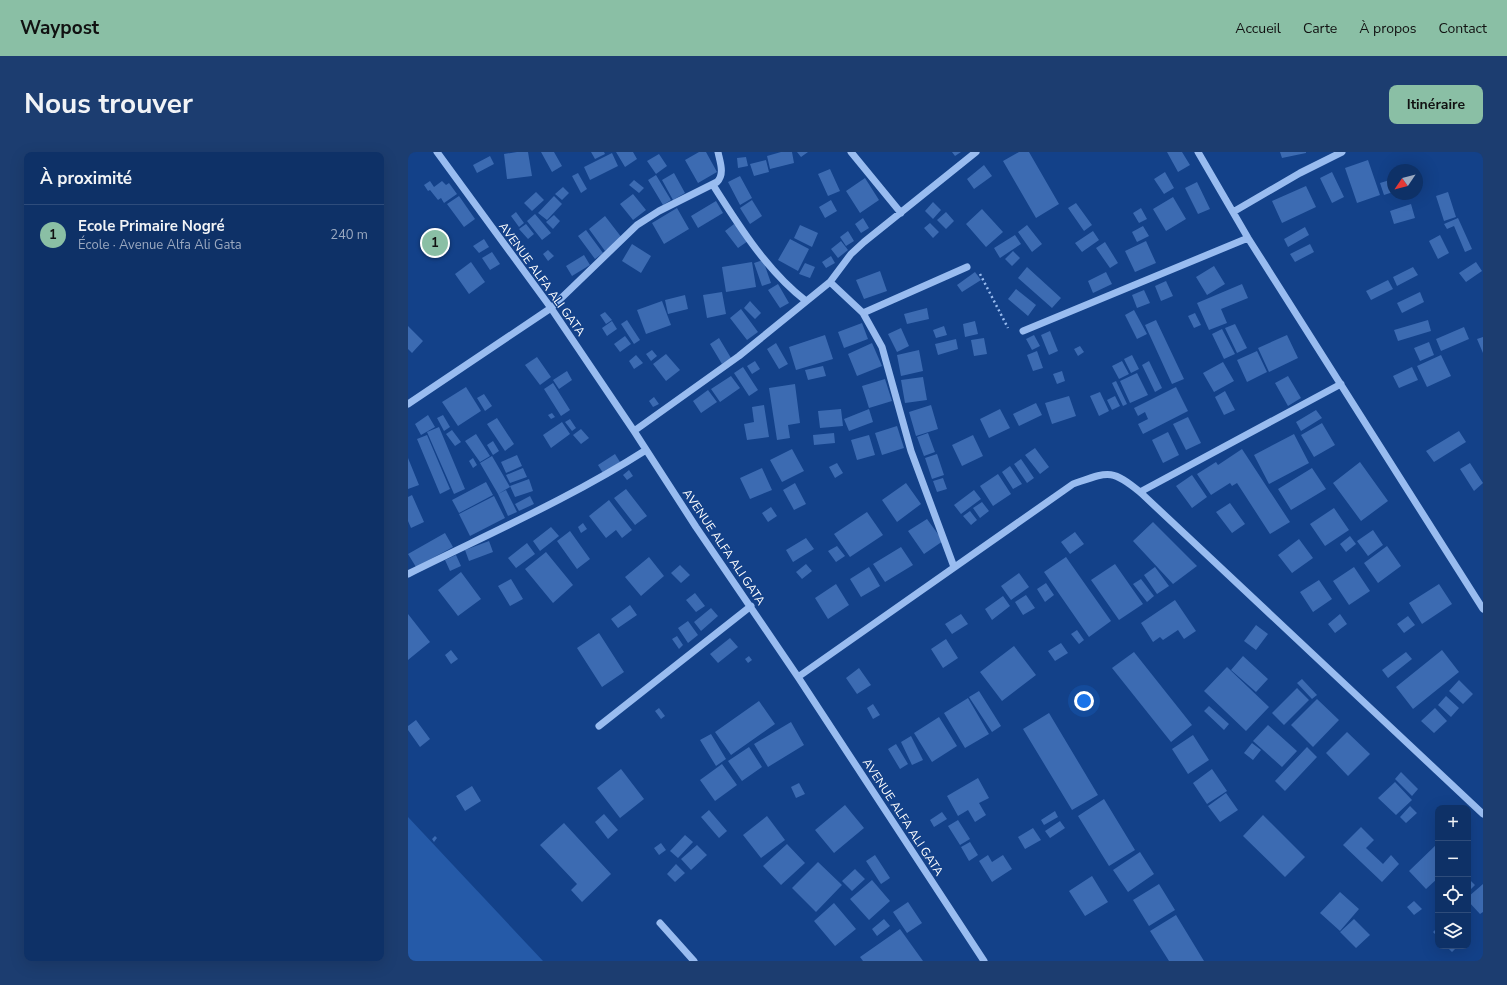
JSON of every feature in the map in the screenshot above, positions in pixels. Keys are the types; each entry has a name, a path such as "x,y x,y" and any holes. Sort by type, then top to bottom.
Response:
{"street":[{"name":"AVENUE ALFA ALI GATA","path":"437,152 551,308 751,606 984,961"},
{"path":"408,404 551,308 637,225 659,211 713,185 720,179 721,175 718,152"},
{"path":"851,152 901,213"},
{"path":"634,431 739,356 830,282 851,254 976,152"},
{"path":"1198,152 1248,238 1483,609"},
{"path":"1233,212 1300,173 1342,152"},
{"path":"713,185 747,236 779,275 806,301"},
{"path":"1023,331 1248,238"},
{"path":"863,313 967,267"},
{"path":"830,282 863,313 882,347 911,451 954,567"},
{"path":"1140,492 1341,384"},
{"path":"408,574 574,492 616,469 646,450"},
{"path":"798,677 1073,484 1103,474 1117,475 1140,492 1483,814"},
{"path":"599,726 751,606"},
{"path":"660,923 694,961"}],"path":[{"path":"967,267 973,266 979,271 1008,328 1013,332 1023,331"}],"shaded area":[{"path":"408,817 543,961 408,961"}],"building":[{"path":"528,152 532,176 507,179 504,154"},
{"path":"541,152 554,152 562,166 552,172"},
{"path":"591,152 604,152 605,154 595,159"},
{"path":"616,152 633,152 637,159 625,167"},
{"path":"699,152 706,152 717,172 698,183 685,160"},
{"path":"781,152 792,152 794,163 770,169 767,156"},
{"path":"797,152 808,152 801,157"},
{"path":"952,152 961,152 955,156"},
{"path":"1019,152 1029,152 1059,204 1036,218 1003,161"},
{"path":"1167,152 1182,152 1190,165 1178,172"},
{"path":"1280,152 1306,152 1306,153 1282,158"},
{"path":"612,153 618,166 590,180 584,167"},
{"path":"659,154 667,166 656,174 647,161"},
{"path":"490,156 494,164 477,173 473,165"},
{"path":"746,157 748,166 738,168 737,158"},
{"path":"766,160 769,172 754,176 750,164"},
{"path":"1368,160 1380,195 1357,203 1345,168"},
{"path":"984,165 992,176 974,189 967,179"},
{"path":"830,169 840,191 828,196 818,174"},
{"path":"1165,172 1174,188 1164,194 1154,179"},
{"path":"1332,172 1344,197 1332,203 1320,178"},
{"path":"578,173 587,189 581,193 572,176"},
{"path":"674,173 685,193 673,200 662,180"},
{"path":"656,175 671,200 663,205 648,180"},
{"path":"740,176 752,198 740,205 728,182"},
{"path":"865,178 879,200 860,213 846,191"},
{"path":"634,180 644,188 639,193 629,185"},
{"path":"430,181 434,187 442,181 446,185 449,183 457,194 444,203 441,198 438,200 430,190 428,191 424,185"},
{"path":"1387,181 1387,194 1384,195 1380,183"},
{"path":"1197,182 1210,209 1198,214 1185,188"},
{"path":"1306,186 1316,207 1282,223 1272,201"},
{"path":"563,187 569,193 562,200 555,194"},
{"path":"536,192 544,200 532,211 524,203"},
{"path":"1448,192 1456,217 1444,221 1436,196"},
{"path":"633,194 646,210 633,220 620,204"},
{"path":"459,196 475,219 464,227 447,204"},
{"path":"554,196 562,204 547,220 538,213"},
{"path":"1173,197 1186,219 1166,231 1153,209"},
{"path":"752,200 762,216 750,224 740,208"},
{"path":"831,200 837,211 825,218 819,207"},
{"path":"716,201 723,213 698,228 691,216"},
{"path":"933,202 941,210 933,219 925,211"},
{"path":"1076,203 1092,225 1084,231 1068,208"},
{"path":"1411,204 1415,218 1394,224 1390,211"},
{"path":"677,208 689,229 664,244 652,223"},
{"path":"1141,208 1147,219 1139,223 1133,213"},
{"path":"982,209 1003,232 986,247 966,224"},
{"path":"516,212 524,223 519,227 511,216"},
{"path":"946,212 954,221 946,229 937,220"},
{"path":"535,214 551,233 542,240 527,221"},
{"path":"554,215 560,221 553,229 546,222"},
{"path":"605,216 622,238 605,251 589,229"},
{"path":"863,218 869,228 861,233 855,224"},
{"path":"1458,218 1472,249 1465,252 1454,226 1447,229 1444,224"},
{"path":"930,223 939,232 933,238 924,228"},
{"path":"526,224 534,234 528,239 519,229"},
{"path":"734,224 748,241 738,248 725,231"},
{"path":"800,225 818,233 812,247 794,238"},
{"path":"1027,225 1042,244 1032,252 1018,232"},
{"path":"1143,226 1149,236 1137,242 1132,232"},
{"path":"1305,227 1309,235 1288,247 1284,239"},
{"path":"586,230 603,253 595,259 578,236"},
{"path":"848,231 854,241 846,246 840,237"},
{"path":"1093,231 1099,240 1082,252 1075,243"},
{"path":"1015,235 1021,244 1000,258 994,248"},
{"path":"1440,235 1449,253 1438,259 1429,241"},
{"path":"484,239 489,247 479,253 473,246"},
{"path":"790,239 809,249 798,271 778,260"},
{"path":"841,241 848,250 838,258 831,249"},
{"path":"1146,241 1156,263 1135,272 1125,251"},
{"path":"1105,242 1118,263 1110,268 1096,248"},
{"path":"632,244 651,256 641,273 622,261"},
{"path":"1310,244 1314,252 1295,262 1290,254"},
{"path":"548,250 554,256 548,261 543,254"},
{"path":"1013,251 1020,258 1012,266 1005,259"},
{"path":"492,252 500,264 490,270 482,258"},
{"path":"584,255 590,265 572,276 566,266"},
{"path":"831,256 835,263 826,268 822,262"},
{"path":"763,260 771,283 762,286 754,263"},
{"path":"471,262 485,282 469,294 455,274"},
{"path":"752,262 756,287 726,292 722,267"},
{"path":"1476,262 1482,271 1466,282 1459,273"},
{"path":"805,263 815,267 810,278 799,274"},
{"path":"1214,266 1225,284 1207,295 1196,277"},
{"path":"1027,267 1061,298 1052,308 1018,278"},
{"path":"1413,267 1418,275 1397,286 1393,277"},
{"path":"880,271 887,291 864,299 856,280"},
{"path":"975,272 981,280 962,292 957,285"},
{"path":"1106,272 1112,284 1093,293 1088,281"},
{"path":"1388,280 1393,289 1371,300 1366,291"},
{"path":"1166,281 1173,296 1161,301 1155,286"},
{"path":"778,284 789,303 780,308 768,290"},
{"path":"1242,284 1248,298 1221,309 1227,323 1209,330 1197,303"},
{"path":"1016,289 1036,305 1028,316 1008,299"},
{"path":"1144,290 1150,303 1137,308 1132,295"},
{"path":"722,292 726,314 707,318 703,295"},
{"path":"1420,292 1424,302 1402,313 1397,303"},
{"path":"685,295 688,309 668,314 665,300"},
{"path":"662,301 671,325 646,334 637,310"},
{"path":"750,301 761,313 755,319 744,308"},
{"path":"927,308 929,319 907,324 904,314"},
{"path":"741,309 758,332 747,340 730,318"},
{"path":"1134,310 1147,334 1137,339 1125,315"},
{"path":"605,312 612,320 606,324 600,315"},
{"path":"1195,313 1201,325 1194,328 1188,316"},
{"path":"627,320 640,340 634,344 621,324"},
{"path":"1156,320 1184,379 1172,384 1145,325"},
{"path":"1428,320 1431,331 1398,341 1394,330"},
{"path":"612,321 617,329 607,336 602,328"},
{"path":"975,321 978,334 965,337 963,324"},
{"path":"862,323 868,339 844,348 838,332"},
{"path":"1235,324 1247,348 1237,353 1225,328"},
{"path":"408,326 423,341 412,353 408,349"},
{"path":"944,326 947,335 936,338 933,330"},
{"path":"1464,327 1469,339 1441,351 1436,339"},
{"path":"901,328 909,346 897,352 888,334"},
{"path":"1222,329 1235,354 1224,359 1212,334"},
{"path":"1050,331 1058,351 1049,355 1041,335"},
{"path":"825,335 833,359 796,370 789,347"},
{"path":"1034,335 1040,346 1032,350 1026,339"},
{"path":"1287,335 1298,358 1269,372 1258,348"},
{"path":"625,336 631,344 620,352 614,344"},
{"path":"1483,337 1483,353 1477,339"},
{"path":"719,338 731,358 722,364 710,344"},
{"path":"984,338 987,354 974,356 971,340"},
{"path":"956,339 958,349 938,355 935,344"},
{"path":"1429,342 1434,355 1420,361 1414,348"},
{"path":"776,343 788,364 779,369 767,349"},
{"path":"872,343 882,366 857,376 848,354"},
{"path":"1080,346 1084,352 1078,356 1074,349"},
{"path":"652,350 657,356 651,361 646,354"},
{"path":"919,350 923,371 901,376 897,355"},
{"path":"1037,351 1043,368 1033,371 1027,355"},
{"path":"1257,351 1267,372 1247,382 1237,360"},
{"path":"666,354 680,370 666,381 653,364"},
{"path":"636,355 643,363 634,369 629,361"},
{"path":"1132,355 1139,369 1131,373 1124,359"},
{"path":"1441,355 1451,376 1427,387 1417,366"},
{"path":"537,357 551,377 540,385 525,365"},
{"path":"755,361 760,369 752,374 747,366"},
{"path":"1122,361 1129,374 1119,379 1112,366"},
{"path":"1149,361 1162,388 1155,392 1142,365"},
{"path":"1223,362 1234,381 1214,392 1203,373"},
{"path":"823,366 826,376 808,380 805,370"},
{"path":"743,367 758,390 749,396 734,373"},
{"path":"1412,367 1418,380 1399,388 1393,376"},
{"path":"567,371 572,380 559,389 553,380"},
{"path":"1062,371 1065,381 1057,384 1053,374"},
{"path":"1137,373 1148,395 1130,403 1120,381"},
{"path":"731,376 740,388 720,402 711,389"},
{"path":"1288,376 1301,398 1288,406 1275,383"},
{"path":"923,377 927,400 905,403 901,380"},
{"path":"885,379 892,401 869,408 862,386"},
{"path":"1116,381 1127,404 1123,406 1112,383"},
{"path":"553,383 570,410 561,416 544,389"},
{"path":"795,384 800,423 788,425 790,438 777,440 769,388"},
{"path":"466,387 481,411 458,426 442,402"},
{"path":"1176,387 1188,411 1143,434 1138,424 1148,419 1145,412 1138,416 1134,408"},
{"path":"708,390 717,402 701,413 693,401"},
{"path":"1225,391 1235,410 1224,415 1215,397"},
{"path":"1100,392 1109,411 1099,416 1090,396"},
{"path":"484,394 492,406 485,411 477,398"},
{"path":"1069,396 1076,416 1052,424 1045,403"},
{"path":"1115,396 1120,406 1112,410 1107,400"},
{"path":"654,397 659,404 653,407 649,401"},
{"path":"1036,403 1042,415 1019,426 1013,414"},
{"path":"764,405 769,437 747,440 744,424 754,422 752,407"},
{"path":"931,405 938,429 916,436 909,412"},
{"path":"841,409 843,426 820,428 818,411"},
{"path":"869,409 873,422 849,431 844,419"},
{"path":"1000,409 1010,428 989,438 980,419"},
{"path":"1316,410 1322,418 1301,431 1296,422"},
{"path":"552,413 555,417 551,419 548,415"},
{"path":"428,415 435,427 421,435 415,424"},
{"path":"443,415 450,427 444,431 437,418"},
{"path":"1188,417 1201,443 1186,450 1173,424"},
{"path":"497,418 514,444 505,451 487,424"},
{"path":"570,419 576,428 572,431 565,422"},
{"path":"562,422 570,434 551,448 543,435"},
{"path":"1322,423 1335,445 1314,457 1301,435"},
{"path":"897,426 904,448 882,455 875,433"},
{"path":"439,427 465,489 454,494 427,432"},
{"path":"581,429 589,438 581,444 573,435"},
{"path":"452,430 461,442 455,446 446,434"},
{"path":"1459,431 1466,442 1434,462 1426,451"},
{"path":"1168,432 1179,455 1163,463 1152,440"},
{"path":"834,433 835,443 814,445 813,435"},
{"path":"928,433 935,452 924,456 917,437"},
{"path":"476,434 490,456 480,462 465,441"},
{"path":"1294,434 1309,463 1269,484 1254,455"},
{"path":"427,435 450,489 440,494 417,439"},
{"path":"869,435 875,455 857,460 851,440"},
{"path":"973,435 983,456 962,466 952,445"},
{"path":"493,441 499,451 493,455 487,445"},
{"path":"1035,448 1049,467 1040,474 1025,455"},
{"path":"792,449 804,471 782,482 770,460"},
{"path":"1242,449 1290,522 1270,534 1237,483 1232,486 1230,483 1211,495 1197,474 1216,462 1218,465"},
{"path":"615,454 620,462 603,473 598,465"},
{"path":"937,454 944,475 932,479 925,458"},
{"path":"517,455 522,466 506,473 501,462"},
{"path":"492,456 510,487 498,494 480,463"},
{"path":"408,458 419,485 408,489"},
{"path":"473,458 477,465 473,468 469,461"},
{"path":"1021,459 1034,478 1027,483 1014,464"},
{"path":"1360,462 1388,501 1361,521 1333,483"},
{"path":"837,463 843,473 835,478 829,467"},
{"path":"1470,463 1483,483 1474,491 1460,469"},
{"path":"1010,466 1022,484 1013,489 1002,472"},
{"path":"523,468 527,477 510,483 506,475"},
{"path":"762,468 772,490 750,499 740,478"},
{"path":"1312,468 1326,489 1291,510 1278,489"},
{"path":"629,470 633,476 627,480 623,475"},
{"path":"998,474 1011,494 993,506 980,486"},
{"path":"1192,475 1207,497 1192,508 1176,486"},
{"path":"943,478 947,489 937,492 933,481"},
{"path":"529,479 533,491 515,497 510,486"},
{"path":"486,482 493,495 459,513 452,500"},
{"path":"795,483 806,504 794,510 783,490"},
{"path":"906,483 921,504 897,522 882,500"},
{"path":"626,489 647,516 635,525 614,498"},
{"path":"506,490 517,512 508,516 498,494"},
{"path":"974,490 981,499 961,514 954,505"},
{"path":"412,495 424,522 411,528 408,521 408,497"},
{"path":"494,496 505,518 470,536 459,514"},
{"path":"530,496 534,504 519,511 515,504"},
{"path":"609,500 632,530 622,538 616,530 606,538 589,516"},
{"path":"982,502 989,511 980,518 973,508"},
{"path":"1230,503 1245,524 1232,533 1216,512"},
{"path":"771,507 777,516 768,522 762,513"},
{"path":"1334,508 1349,530 1325,546 1310,524"},
{"path":"970,511 977,520 971,525 963,516"},
{"path":"867,512 883,535 850,557 834,534"},
{"path":"927,519 943,541 924,554 908,531"},
{"path":"1153,522 1197,566 1173,584 1133,541"},
{"path":"583,523 587,529 581,533 578,527"},
{"path":"551,527 559,536 540,551 533,541"},
{"path":"1373,530 1383,545 1368,556 1357,541"},
{"path":"570,531 590,559 577,569 557,541"},
{"path":"1075,532 1084,544 1070,554 1061,542"},
{"path":"445,533 453,547 416,567 408,554"},
{"path":"1350,536 1356,544 1346,552 1340,544"},
{"path":"806,538 814,549 793,562 786,550"},
{"path":"1299,539 1313,558 1292,573 1278,555"},
{"path":"489,541 493,552 469,561 465,550"},
{"path":"527,543 535,554 516,568 508,558"},
{"path":"837,546 845,556 836,562 828,551"},
{"path":"1387,546 1401,566 1378,583 1364,563"},
{"path":"901,547 913,565 885,582 873,564"},
{"path":"546,552 573,585 553,603 525,569"},
{"path":"456,555 461,566 450,571 445,560"},
{"path":"649,557 664,576 641,596 625,577"},
{"path":"1066,557 1111,621 1089,637 1044,572"},
{"path":"806,564 812,571 802,579 796,572"},
{"path":"1115,564 1143,604 1119,620 1091,580"},
{"path":"680,565 690,575 681,583 671,573"},
{"path":"869,567 880,586 861,597 850,579"},
{"path":"1155,567 1169,586 1157,594 1144,575"},
{"path":"1354,567 1370,591 1349,605 1333,581"},
{"path":"461,572 481,599 458,616 438,590"},
{"path":"1019,573 1029,587 1011,600 1001,586"},
{"path":"511,579 523,599 510,606 498,586"},
{"path":"1141,579 1154,596 1147,602 1133,584"},
{"path":"1319,580 1332,599 1313,612 1300,592"},
{"path":"1046,583 1054,595 1045,602 1037,589"},
{"path":"836,584 849,605 828,619 815,598"},
{"path":"1439,584 1452,604 1422,624 1409,603"},
{"path":"695,593 705,606 696,612 686,600"},
{"path":"1026,595 1035,608 1023,615 1015,602"},
{"path":"1003,596 1010,606 992,620 985,609"},
{"path":"1175,600 1196,631 1184,639 1178,630 1163,640 1160,637 1153,642 1141,623"},
{"path":"630,605 637,615 618,628 611,619"},
{"path":"711,608 718,616 701,631 694,622"},
{"path":"408,614 430,642 408,660"},
{"path":"961,614 968,624 952,634 945,624"},
{"path":"1340,614 1347,624 1335,633 1328,624"},
{"path":"1408,616 1415,625 1404,633 1397,624"},
{"path":"688,621 698,635 688,643 678,628"},
{"path":"1256,625 1268,634 1256,650 1244,641"},
{"path":"1077,630 1084,640 1079,644 1071,634"},
{"path":"599,633 624,672 602,687 577,648"},
{"path":"677,636 683,645 679,649 672,639"},
{"path":"730,638 738,647 718,663 710,654"},
{"path":"946,639 958,658 943,668 931,649"},
{"path":"1061,643 1068,653 1055,661 1048,651"},
{"path":"1014,646 1036,675 1002,701 980,672"},
{"path":"451,650 458,659 451,664 445,655"},
{"path":"1442,650 1459,672 1413,709 1396,687"},
{"path":"1134,652 1192,725 1171,742 1112,668"},
{"path":"1406,652 1412,659 1388,678 1382,670"},
{"path":"749,656 752,660 748,663 745,659"},
{"path":"1243,656 1268,679 1256,692 1231,670"},
{"path":"1227,667 1269,707 1246,731 1204,691"},
{"path":"859,668 871,685 857,694 846,678"},
{"path":"1302,679 1317,695 1312,699 1297,683"},
{"path":"1459,680 1473,694 1463,704 1449,691"},
{"path":"1297,688 1309,700 1284,725 1272,713"},
{"path":"979,691 1001,726 992,732 969,697"},
{"path":"1446,696 1459,708 1451,717 1438,705"},
{"path":"968,698 989,734 965,748 944,713"},
{"path":"1317,699 1339,720 1313,747 1291,725"},
{"path":"759,701 775,724 731,755 715,732"},
{"path":"873,704 880,715 873,719 867,708"},
{"path":"1209,706 1229,724 1224,730 1204,711"},
{"path":"659,708 665,716 661,719 655,711"},
{"path":"1435,708 1447,721 1434,733 1421,721"},
{"path":"1049,713 1098,795 1072,810 1023,729"},
{"path":"939,717 957,746 932,762 914,733"},
{"path":"416,720 430,739 420,747 408,730 408,726"},
{"path":"791,722 804,745 768,767 754,744"},
{"path":"1268,725 1297,751 1282,767 1253,741"},
{"path":"1347,732 1370,754 1348,776 1326,753"},
{"path":"711,734 726,759 716,766 700,740"},
{"path":"1193,735 1209,760 1188,774 1172,749"},
{"path":"911,736 923,760 912,765 901,742"},
{"path":"1252,743 1261,750 1253,760 1244,753"},
{"path":"896,744 908,764 900,769 888,749"},
{"path":"749,747 762,767 742,781 728,761"},
{"path":"1307,747 1317,757 1285,791 1275,781"},
{"path":"722,764 737,785 715,801 700,780"},
{"path":"621,769 644,799 620,818 597,788"},
{"path":"1212,769 1227,791 1207,804 1193,783"},
{"path":"1401,772 1418,789 1412,796 1395,779"},
{"path":"978,778 989,798 979,803 986,815 975,822 968,810 958,816 947,796"},
{"path":"1395,782 1412,800 1396,815 1378,798"},
{"path":"799,783 805,794 796,798 791,787"},
{"path":"472,786 481,801 465,811 456,796"},
{"path":"1226,793 1238,810 1220,822 1208,806"},
{"path":"1104,799 1135,850 1109,866 1078,816"},
{"path":"845,805 864,828 834,853 815,830"},
{"path":"1410,806 1417,813 1406,823 1400,817"},
{"path":"709,810 727,831 719,838 701,817"},
{"path":"1055,811 1058,817 1044,825 1041,820"},
{"path":"942,812 947,819 934,827 930,820"},
{"path":"604,814 618,830 608,839 595,822"},
{"path":"1263,815 1305,857 1285,877 1243,836"},
{"path":"767,816 785,840 761,858 743,835"},
{"path":"958,820 970,839 960,845 948,826"},
{"path":"1060,821 1065,828 1050,838 1045,831"},
{"path":"564,823 611,874 582,902 571,890 577,884 540,845"},
{"path":"1361,827 1374,840 1366,848 1383,864 1391,855 1399,864 1382,882 1343,845"},
{"path":"1033,828 1041,840 1025,849 1018,837"},
{"path":"685,835 693,842 678,858 670,851"},
{"path":"435,836 437,838 434,842 432,839"},
{"path":"970,842 978,855 969,861 961,847"},
{"path":"661,843 666,850 659,855 654,848"},
{"path":"787,844 805,863 781,885 763,866"},
{"path":"697,845 707,855 691,870 681,859"},
{"path":"1435,846 1435,881 1426,889 1409,871"},
{"path":"1140,852 1154,874 1128,892 1113,870"},
{"path":"875,855 890,878 881,884 866,861"},
{"path":"988,855 992,862 1003,855 1012,869 992,882 979,861"},
{"path":"818,862 842,885 816,912 792,888"},
{"path":"676,864 685,873 675,882 667,874"},
{"path":"855,869 865,879 852,891 842,881"},
{"path":"1092,876 1108,902 1085,916 1069,891"},
{"path":"872,880 890,901 869,920 850,899"},
{"path":"1471,881 1475,885 1471,889"},
{"path":"1159,884 1175,910 1149,926 1133,900"},
{"path":"1483,884 1483,912 1480,914 1471,904 1471,894"},
{"path":"1340,892 1359,909 1340,931 1320,913"},
{"path":"1414,901 1422,909 1414,915 1407,907"},
{"path":"908,902 922,923 907,933 893,912"},
{"path":"834,903 856,929 835,946 814,921"},
{"path":"1176,915 1204,961 1169,961 1150,931"},
{"path":"884,919 890,926 877,936 872,929"},
{"path":"1354,919 1370,935 1356,948 1340,932"},
{"path":"900,929 923,961 863,961 860,957"}],"place":[{"name":"Ecole Primaire Nogré","path":"435,243"}]}
